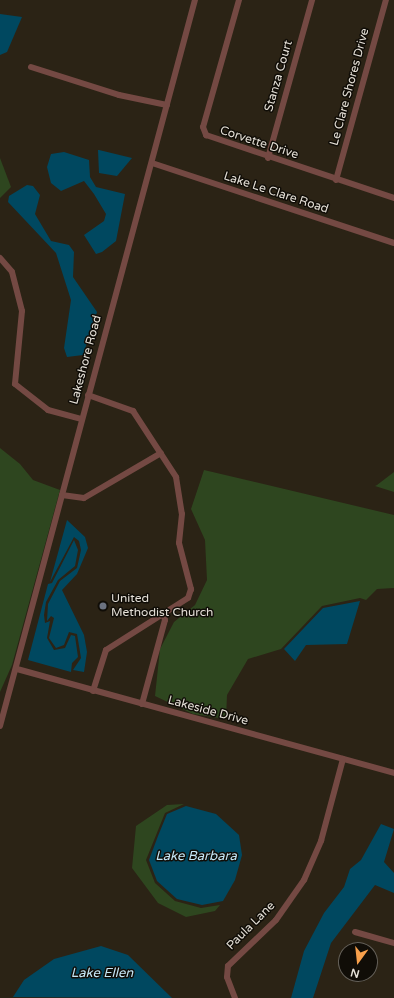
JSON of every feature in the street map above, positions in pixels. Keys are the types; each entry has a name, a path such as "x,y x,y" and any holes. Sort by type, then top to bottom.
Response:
{"street":[{"name":"Lakeshore Road","path":"0,726 62,496 81,419 152,163 195,0"},
{"name":"Corvette Drive","path":"238,0 203,127 212,140 394,198"},
{"name":"Stanza Court","path":"268,158 312,0"},
{"name":"Le Clare Shores Drive","path":"336,180 386,0"},
{"path":"31,67 119,95 167,105"},
{"name":"Lake Le Clare Road","path":"152,163 394,243"},
{"path":"0,258 12,272 22,310 16,384 48,410 81,419"},
{"path":"88,395 123,406 136,414 179,484 182,514 179,543 192,588 188,598 106,650 93,691"},
{"path":"62,496 84,498 161,453"},
{"path":"142,704 165,620 163,613"},
{"name":"Lakeside Drive","path":"16,669 394,773"},
{"name":"Paula Lane","path":"235,998 227,977 228,966 276,920 304,880 321,841 343,759"},
{"path":"355,932 394,943"}],"green space":[{"path":"0,158 11,187 0,198"},
{"path":"0,448 20,464 33,480 60,490 12,665 0,692"},
{"path":"204,470 394,515 394,588 377,589 366,600 360,598 322,606 281,649 248,659 227,695 226,719 193,714 155,696 160,649 174,622 195,605 207,580 205,540 191,509"},
{"path":"394,472 394,492 375,486 377,485"},
{"path":"184,804 165,813 146,860 155,883 175,901 201,908 220,905 215,911 186,917 158,903 132,868 136,826 167,805"}],"water":[{"path":"0,14 22,17 7,52 0,55"},
{"path":"98,150 132,158 117,176 99,173"},
{"path":"64,152 89,160 90,177 96,187 125,194 116,241 102,252 96,254 84,235 104,221 106,214 94,194 84,181 61,191 51,183 47,167 51,154"},
{"path":"27,185 33,186 40,195 35,214 51,241 69,245 74,252 73,277 97,312 83,355 67,357 64,348 71,300 56,253 8,202 9,196"},
{"path":"67,520 85,537 88,548 77,574 62,590 84,635 87,652 84,672 73,670 81,658 77,634 69,632 64,645 56,648 49,638 54,618 51,616 47,621 48,604 60,581 77,568 81,550 79,541 74,537 50,582"},
{"path":"74,540 78,550 75,566 58,580 46,602 44,615 45,623 50,621 47,638 54,650 65,648 71,635 75,636 78,657 72,663 71,672 28,660 48,584 52,583"},
{"path":"360,601 347,644 306,645 295,661 284,649 323,608"},
{"name":"Lake Barbara","path":"186,806 216,814 239,835 242,855 235,880 223,901 202,905 177,899 157,881 149,860 158,836 167,814"},
{"path":"381,824 394,829 384,862 394,873 394,893 375,885 331,943 313,998 291,998 304,951 324,913 344,887 350,869 361,860"},
{"name":"Lake Ellen","path":"101,946 128,955 172,998 13,997 24,980 54,959"}],"place":[{"name":"United Methodist Church","path":"103,606"}]}
